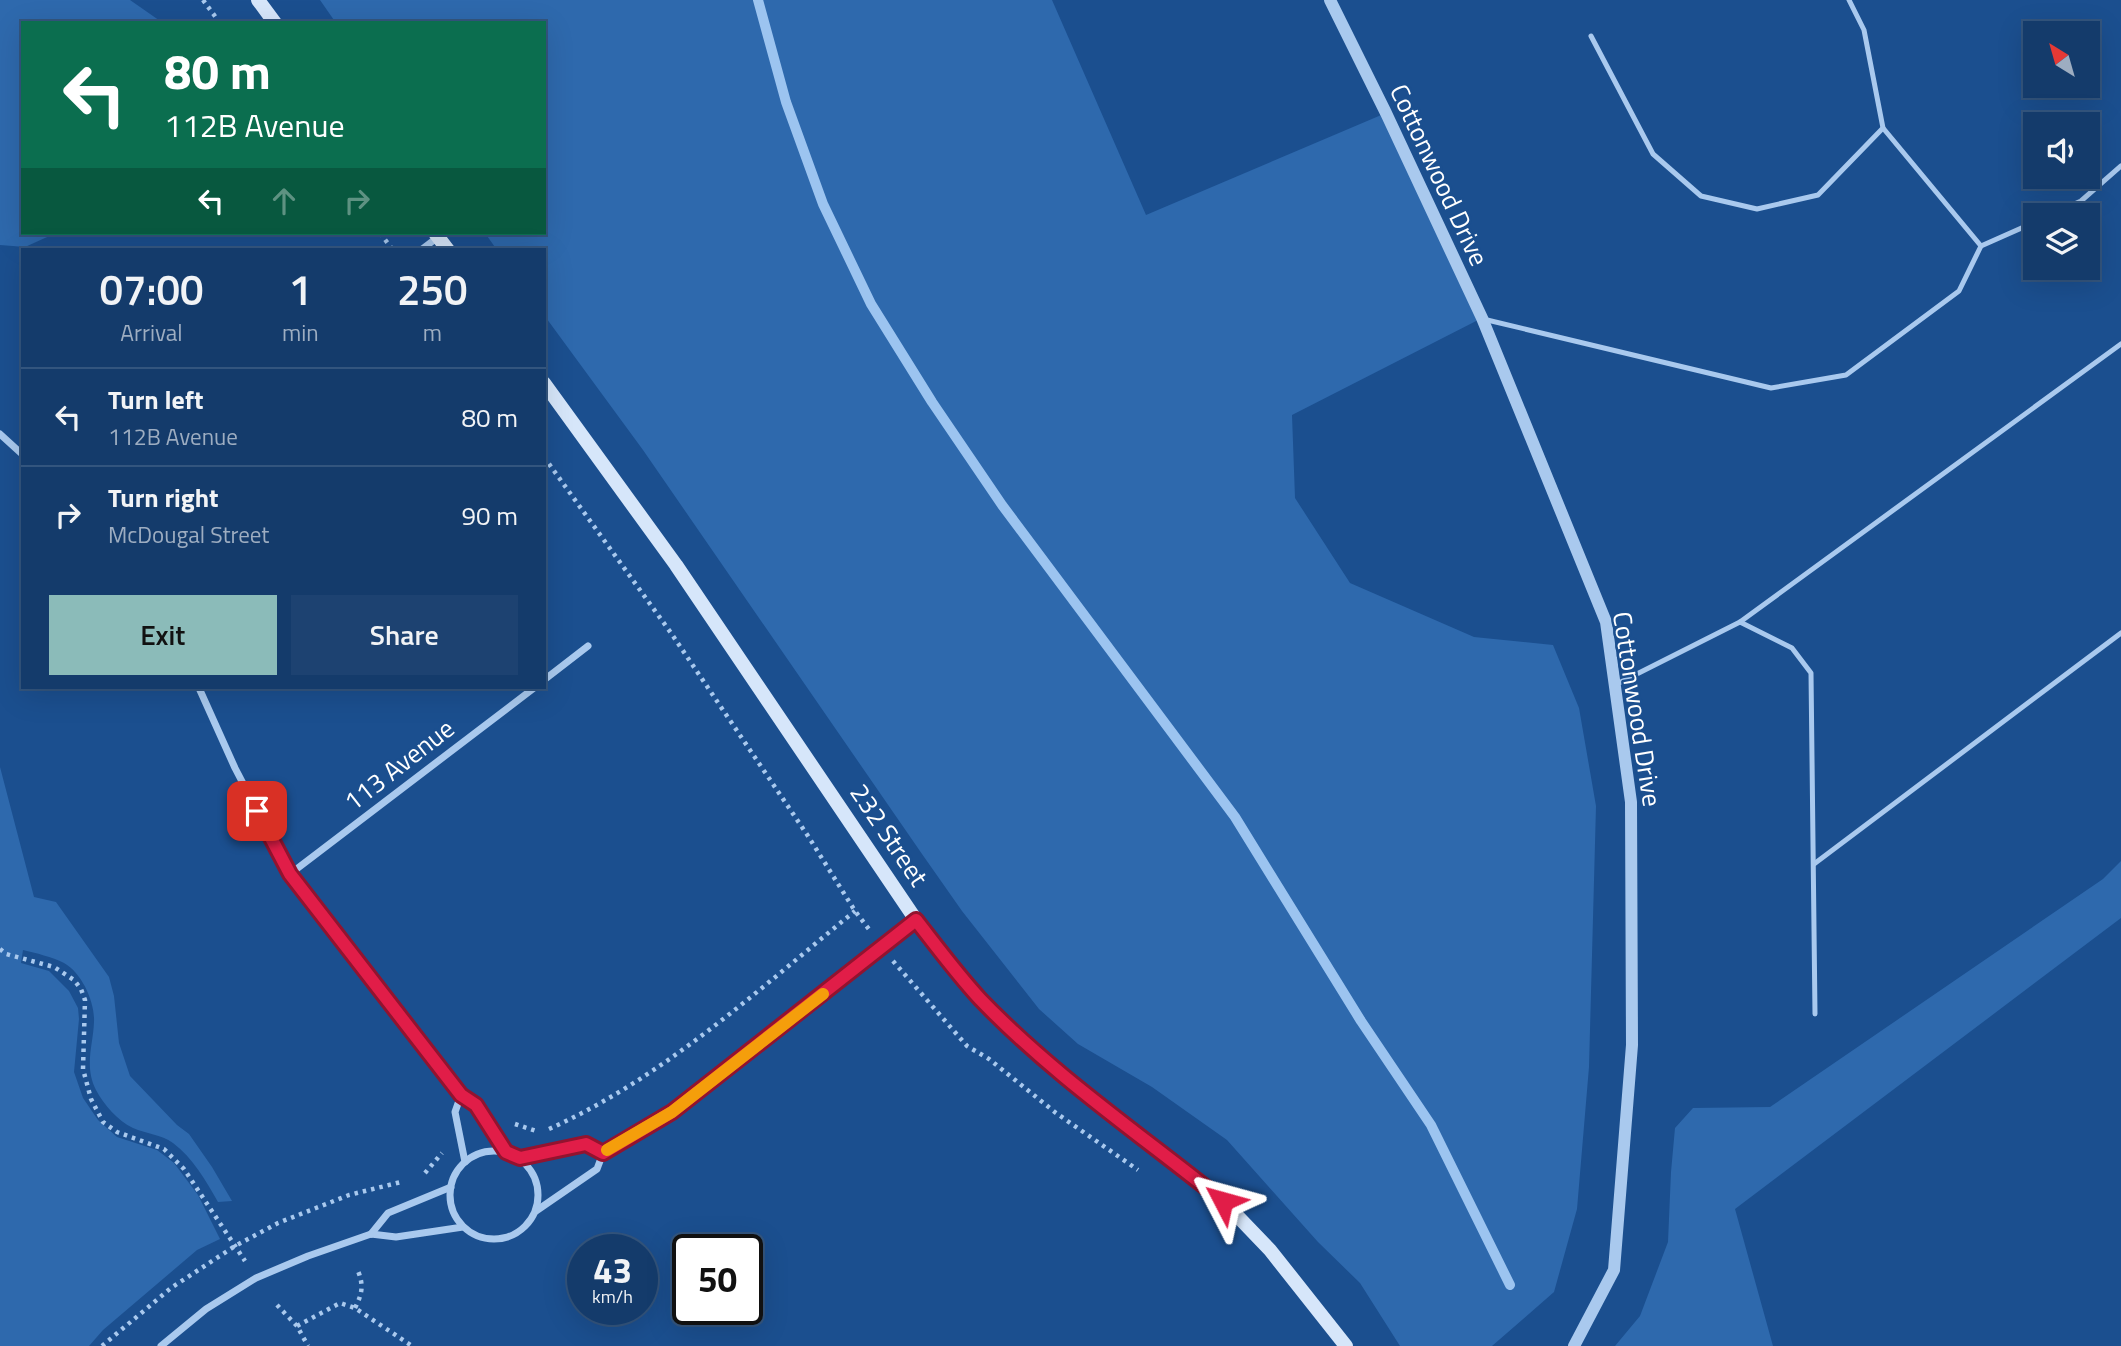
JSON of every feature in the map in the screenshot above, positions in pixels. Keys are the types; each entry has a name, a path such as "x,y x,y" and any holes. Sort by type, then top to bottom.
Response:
{"main road":[{"path":"258,0 274,21"},
{"name":"232 Street","path":"546,386 676,565 916,920 949,963 980,999 1022,1039 1100,1106 1223,1201 1270,1250 1346,1346"}],"street":[{"name":"Cottonwood Drive","path":"1330,0 1482,318 1606,622 1631,802 1632,1045 1614,1270 1574,1346"},
{"path":"423,248 437,235"},
{"path":"0,434 21,453"},
{"path":"546,678 588,646"},
{"path":"199,689 234,768 290,874 461,1095 476,1105 506,1152"},
{"name":"113 Avenue","path":"290,874 533,689"},
{"path":"536,1211 597,1170 603,1153 672,1112 916,920"},
{"path":"461,1095 455,1112 465,1162"},
{"path":"520,1158 586,1144 603,1153"},
{"path":"492,1150 520,1158 537,1181 536,1211 528,1224 517,1233 504,1238 489,1239 463,1227 455,1216 451,1202 455,1173 477,1154 492,1150"},
{"path":"370,1234 388,1213 451,1187"},
{"path":"161,1346 206,1309 256,1278 308,1256 370,1234 396,1237 463,1227"}],"lane":[{"path":"1849,0 1864,30 1883,128 1981,246"},
{"path":"1591,36 1653,154 1701,196 1757,209 1818,195 1883,128"},
{"path":"2077,203 2121,166"},
{"path":"1482,318 1770,388 1846,375 1959,291 1981,246 2023,227"},
{"path":"1615,685 1740,622 2121,344"},
{"path":"1740,622 1792,648 1811,673 1815,1014"},
{"path":"1814,864 2121,633"}],"path":[{"path":"203,0 219,21"},
{"path":"546,460 671,633 862,921"},
{"path":"508,1119 534,1131 549,1129 587,1111 702,1036 855,911"},
{"path":"0,949 6,954 54,967 74,980 85,1000 83,1069 91,1099 103,1122 117,1132 164,1149 175,1158 256,1278"},
{"path":"901,972 967,1046 989,1059 1056,1113 1144,1174"},
{"path":"418,1176 426,1172 446,1146"},
{"path":"102,1346 171,1288 235,1246 278,1223 349,1195 409,1180"},
{"path":"355,1308 362,1295 363,1282 358,1271"},
{"path":"297,1326 340,1303 355,1308 412,1346"},
{"path":"277,1305 297,1326 308,1346"}],"shaded area":[{"path":"0,0 130,0 160,21 21,21 21,235 52,235 25,247 0,245"},
{"path":"320,0 1052,0 1146,215 1386,113 1482,318 1292,415 1295,498 1350,583 1474,637 1553,645 1579,708 1596,806 1589,1067 1577,1209 1554,1292 1492,1346 1400,1346 1360,1283 1318,1242 1227,1140 1152,1087 1078,1044 1039,1009 962,911 643,450 546,318 546,248 496,248 486,235 546,235 546,21 335,21"},
{"path":"0,767 34,897 56,902 109,977 119,1043 130,1076 189,1134 232,1201 218,1202 193,1163 173,1143 127,1125 107,1107 96,1090 90,1073 94,1014 82,981 64,963 23,950 21,963 49,971 69,991 78,1008 74,1072 83,1098 98,1120 117,1137 157,1150 174,1163 198,1195 220,1239 197,1250 103,1330 89,1346 0,1346"},
{"path":"2121,861 2121,918 1735,1209 1773,1346 1615,1346 1640,1316 1668,1242 1675,1128 1693,1108 1770,1107 2103,879"}],"waterway":[{"path":"758,0 786,102 823,204 871,304 932,402 1002,505 1235,817 1361,1021 1431,1125 1510,1285"}],"slow traffic":[{"path":"607,1150 672,1112 823,994"}],"route":[{"path":"257,811 290,874 461,1095 476,1105 506,1152 520,1158 586,1144 603,1153 672,1112 916,920 980,999 1022,1039 1100,1106 1223,1201"}]}
